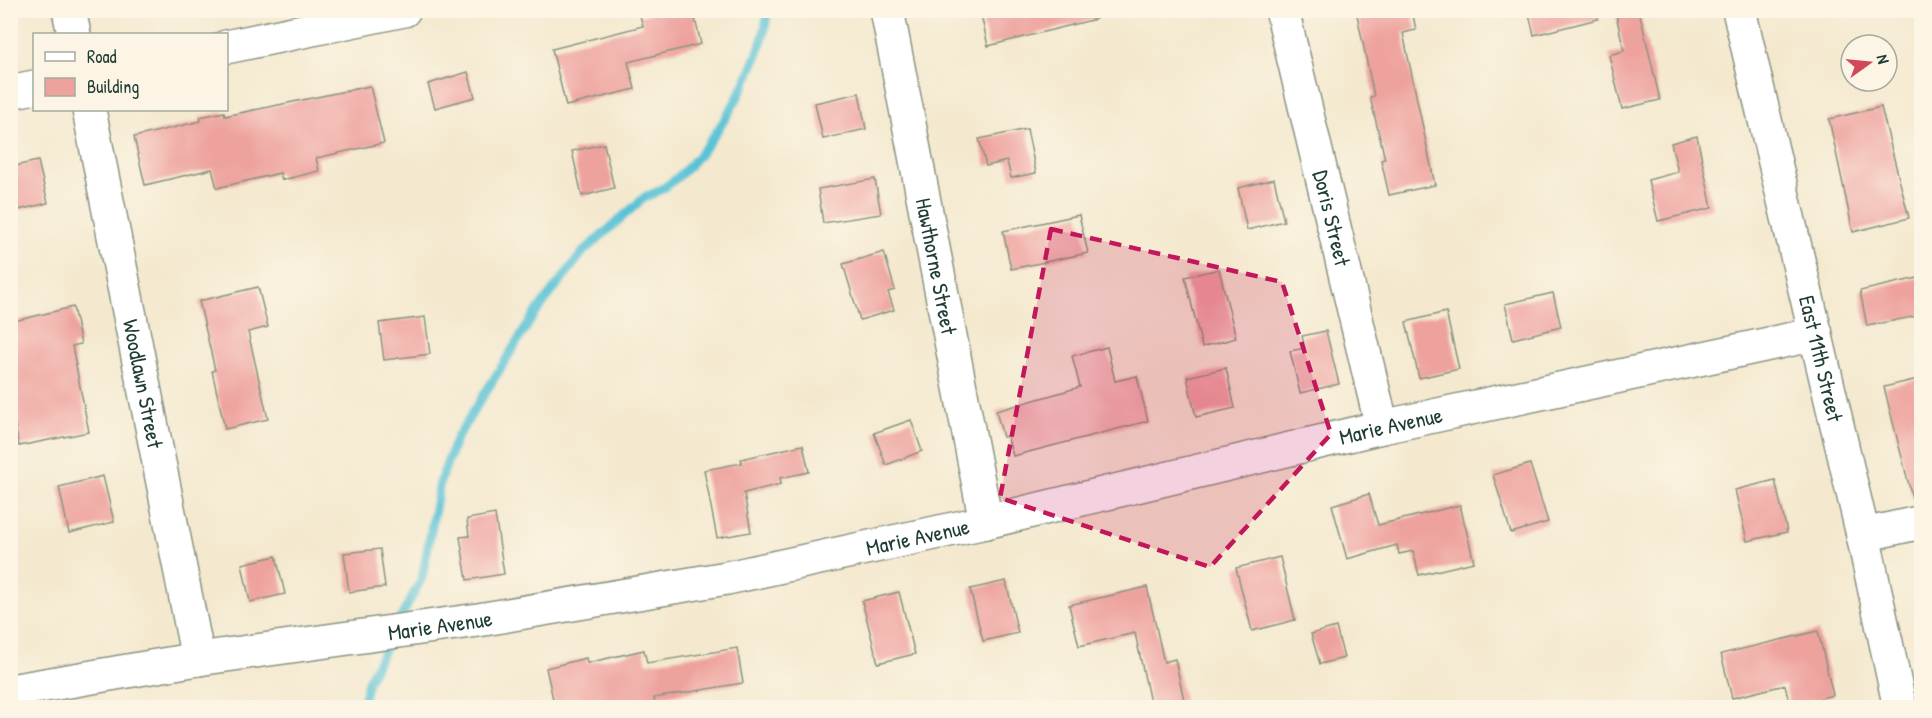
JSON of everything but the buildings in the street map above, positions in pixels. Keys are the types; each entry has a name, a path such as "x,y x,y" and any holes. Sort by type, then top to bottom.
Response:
{"street":[{"path":"69,10 74,33"},
{"path":"228,47 404,10"},
{"name":"Hawthorne Street","path":"887,10 986,522"},
{"name":"Doris Street","path":"1282,10 1382,427"},
{"name":"East 11th Street","path":"1739,10 1863,535 1900,708"},
{"path":"10,92 33,87"},
{"name":"Woodlawn Street","path":"89,111 198,659"},
{"name":"Marie Avenue","path":"10,691 198,659 416,629 727,578 986,522 1382,427 1816,334"},
{"path":"1863,535 1922,522"}],"highlighted area":[{"path":"1051,229 1282,282 1331,434 1210,567 1000,498"}],"waterway":[{"path":"398,623 422,578 440,482 456,439 534,315 583,252 646,196 666,186 687,168 707,145 726,117 755,59 764,32 767,10"},
{"path":"362,708 368,681 389,641"}]}
